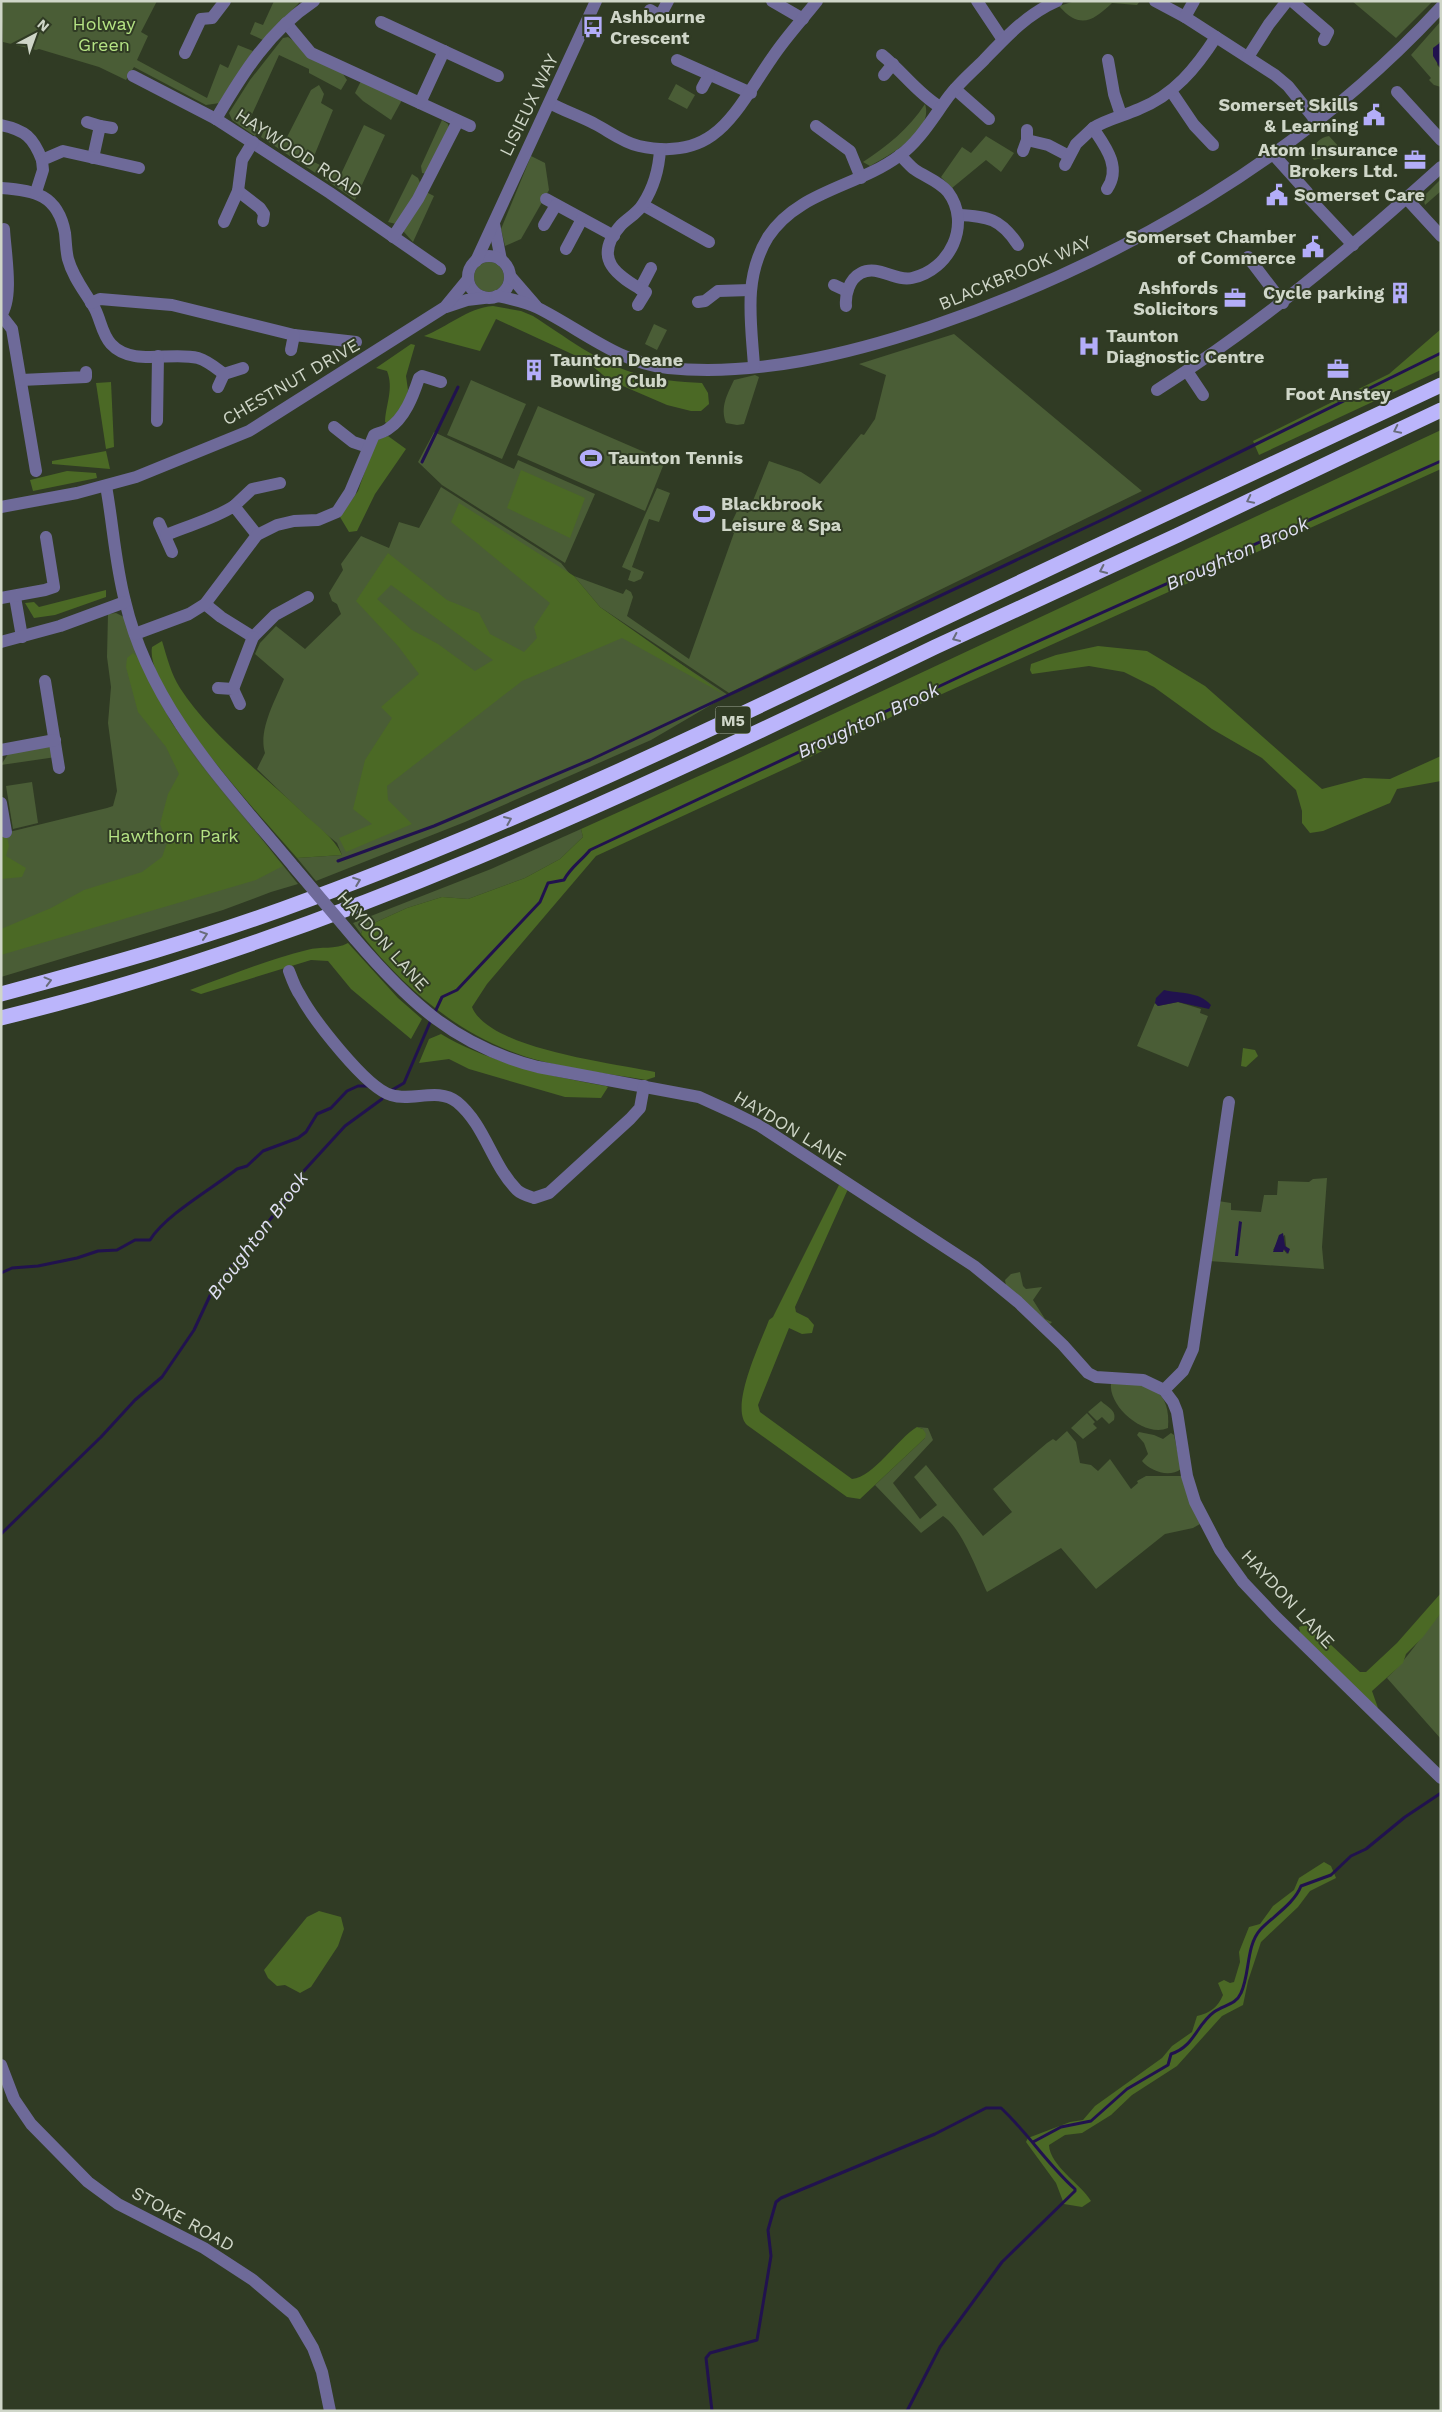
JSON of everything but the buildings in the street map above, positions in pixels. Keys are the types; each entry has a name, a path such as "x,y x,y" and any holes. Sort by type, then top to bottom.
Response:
{"highway":[{"name":"M5","path":"1,994 102,967 298,903 432,852 738,718 1441,385"},
{"name":"M5","path":"1,1018 107,989 316,921 390,893 525,837 748,738 931,649 1441,410"}],"street":[{"path":"185,53 201,19 212,18 225,1"},
{"name":"LISIEUX WAY","path":"476,261 596,1"},
{"path":"655,17 668,1"},
{"path":"772,1 804,18"},
{"path":"550,103 596,125 621,140 637,146 660,149 686,146 706,139 728,122 751,93 772,57 817,1"},
{"path":"977,1 1003,40"},
{"path":"754,366 750,290 759,254 774,229 807,201 861,178 900,156 913,143 954,89 1003,40 1033,13 1057,1"},
{"path":"1155,1 1185,17 1248,57 1288,86 1317,122"},
{"path":"1185,17 1194,1"},
{"path":"1248,57 1269,24 1287,1"},
{"path":"1292,1 1330,33"},
{"path":"216,119 244,71 269,39 307,3"},
{"name":"BLACKBROOK WAY","path":"498,296 538,308 612,351 636,362 669,368 754,366 800,361 875,345 969,314 1022,293 1074,270 1158,226 1241,176 1317,122 1386,61 1441,7"},
{"path":"381,22 498,76"},
{"path":"286,23 311,53 470,126"},
{"path":"1026,140 1048,145 1067,160 1076,144 1092,128 1120,115 1138,110 1171,91 1194,68 1216,37"},
{"path":"420,103 444,51"},
{"path":"882,55 893,64 912,86 940,107"},
{"path":"678,60 751,93"},
{"path":"1108,60 1120,115"},
{"path":"884,75 893,64"},
{"path":"702,88 709,74"},
{"name":"HAYWOOD ROAD","path":"132,76 216,119 253,142 440,269"},
{"path":"954,89 983,118"},
{"path":"1171,91 1194,125 1213,145"},
{"path":"1397,92 1441,140"},
{"path":"393,237 418,199 458,121"},
{"path":"87,122 106,127 93,158"},
{"path":"1,125 20,129 38,148 43,170 36,192"},
{"path":"816,126 850,151 861,178"},
{"path":"1092,128 1111,156 1114,166 1113,177 1108,189"},
{"path":"224,214 238,191 242,160 253,142"},
{"path":"638,305 646,292 619,276 612,269 608,259 614,236 643,205 656,178 660,149"},
{"path":"42,160 63,151 140,168"},
{"path":"1273,154 1307,192 1309,198 1353,245"},
{"path":"846,306 847,291 860,274 870,270 910,279 923,275 943,259 958,234 958,215 954,203 944,188 914,169 900,156"},
{"path":"1157,390 1283,303 1441,168"},
{"path":"1,188 36,192 50,202 60,216 70,268 91,303 112,345 125,354 134,356 184,356 199,359 224,374"},
{"path":"238,191 260,208 264,214 263,221"},
{"path":"1406,198 1441,236"},
{"path":"544,226 551,202 614,236"},
{"path":"643,205 677,231 709,242"},
{"path":"958,215 991,218 1017,238"},
{"path":"566,249 582,219"},
{"path":"494,224 501,260 508,269 510,276 507,288 498,296 484,298 477,294 468,280 470,269 476,261 488,257 501,260"},
{"path":"4,229 3,242 8,298 1,315 12,330 36,471"},
{"path":"1248,257 1283,303"},
{"path":"640,289 651,268"},
{"name":"BLACKBROOK WAY","path":"510,276 538,308"},
{"name":"CHESTNUT DRIVE","path":"445,308 468,280"},
{"path":"834,285 847,291"},
{"path":"703,304 718,291 750,290"},
{"name":"CHESTNUT DRIVE","path":"1,507 106,486 170,464 249,431 445,308 467,300 484,298"},
{"path":"91,303 100,299 172,305 294,335 356,342"},
{"path":"291,350 294,335"},
{"path":"157,421 164,402 158,356"},
{"path":"218,387 224,374 243,368"},
{"path":"1187,371 1203,395"},
{"path":"21,380 61,383 86,377 86,372"},
{"path":"135,634 189,614 205,604 257,535 277,525 294,521 318,520 337,512 347,497 374,436 390,428 410,403 419,378 422,376 440,382"},
{"path":"334,426 353,442 368,448"},
{"path":"166,535 190,524 208,520 234,506 262,481 280,483"},
{"name":"HAYDON LANE","path":"106,486 125,602 135,634 159,692 180,726 294,867 392,981 424,1011 456,1034 512,1060 594,1078 699,1097 760,1126 897,1214 988,1276 1063,1345 1088,1373 1096,1378 1143,1380 1155,1384 1164,1390 1173,1402 1177,1412 1187,1476 1195,1502 1220,1550 1243,1582 1276,1617 1441,1778"},
{"path":"234,506 257,535"},
{"path":"159,523 172,552"},
{"path":"1,598 15,597 54,587 46,537"},
{"path":"15,597 22,637"},
{"path":"240,704 233,689 253,637 290,600 308,597"},
{"path":"1,642 60,626 125,602"},
{"path":"205,604 220,617 253,637"},
{"path":"45,680 59,768"},
{"path":"218,688 233,689"},
{"path":"1,750 54,740"},
{"path":"2,811 6,832"},
{"path":"288,971 300,995 324,1030 368,1079 383,1092 392,1096 440,1096 456,1101 472,1119 518,1192 534,1198 549,1193 630,1119 640,1108 644,1097 644,1086"},
{"path":"1164,1390 1183,1371 1193,1349 1229,1102"},
{"name":"STOKE ROAD","path":"1,2065 14,2099 31,2124 88,2182 118,2204 204,2248 253,2280 293,2314 316,2356 330,2411"}],"green space":[{"name":"Holway Green","path":"1,1 157,1 141,32 148,36 137,60 207,98 220,64 228,68 238,45 253,51 220,103 206,105 134,67 126,80 99,67 39,49 36,50 3,42"},
{"path":"274,1 298,1 299,3 263,40 250,34 255,22 263,25"},
{"path":"1075,1 1140,1 1137,5 1112,3 1092,18 1080,20 1073,18 1059,6"},
{"path":"1352,1 1433,1 1396,38"},
{"path":"1441,21 1441,42 1439,42 1437,65 1441,69 1441,87 1434,85 1429,80 1431,78 1411,55"},
{"path":"288,37 343,74 347,80 341,90 309,73 309,69 279,55 249,121 260,127 255,136 232,120 229,113 250,80 283,38"},
{"path":"361,81 402,100 391,120 363,101 355,93"},
{"path":"676,84 695,95 687,109 668,99"},
{"path":"319,85 324,94 321,103 333,110 312,161 322,166 317,174 261,137 265,128 286,139 311,90"},
{"path":"925,104 926,114 923,124 917,133 899,149 870,166 863,162 897,136"},
{"path":"442,120 448,124 450,131 427,174 422,173 421,166"},
{"path":"364,125 385,135 355,200 323,178 329,168 341,174"},
{"path":"986,136 1014,153 1001,172 986,160 952,188 941,177 962,147 971,153"},
{"path":"1329,136 1341,149 1341,153 1337,156 1329,152 1322,158 1314,160 1309,154 1312,148 1317,142"},
{"path":"531,156 545,163 549,190 521,239 505,246 501,229"},
{"path":"412,174 418,178 421,185 396,224 388,222"},
{"path":"1441,179 1441,191 1425,205 1423,197"},
{"path":"424,191 434,196 413,242 403,231"},
{"path":"489,262 499,267 504,277 499,287 489,292 479,287 474,277 479,267"},
{"path":"493,306 521,311 533,316 582,348 621,368 659,379 702,383 708,393 709,404 701,411 691,411 667,405 609,380 585,360 496,319 480,351 424,336 475,310"},
{"path":"654,324 667,330 657,350 645,344"},
{"path":"1441,329 1441,370 1259,455 1253,441 1389,374"},
{"path":"954,334 1142,491 729,693 600,607 574,576 623,594 626,589 631,592 633,597 627,616 689,659 734,533 728,530 738,509 748,513 769,461 801,472 820,484 861,434 864,435 875,419 886,375 859,364"},
{"path":"411,344 415,345 406,376 408,390 405,402 388,424 385,422 390,390 389,378 387,371 376,368"},
{"path":"755,375 759,377 744,424 726,423 724,406 734,380"},
{"path":"471,380 526,404 502,459 447,435"},
{"path":"111,382 114,447 106,449 96,383"},
{"name":"Taunton Tennis","path":"538,406 665,461 645,511 517,455"},
{"path":"1441,430 1441,469 891,717 800,762 596,856 487,984 472,1007 483,1021 502,1034 526,1044 583,1059 655,1072 655,1077 646,1080 554,1064 514,1053 488,1041 464,1028 419,995 379,956 361,934 363,928 407,908 442,897 468,899 525,878 560,859 583,837 581,829 741,757"},
{"path":"434,432 514,469 518,460 595,494 565,563 442,485 418,462"},
{"path":"388,436 406,449 375,494 357,531 349,532 340,517 358,491 376,440"},
{"path":"106,451 110,469 52,464 52,461"},
{"path":"521,470 585,498 570,538 507,508"},
{"path":"67,471 96,473 97,478 33,491 30,480"},
{"path":"441,487 561,563 599,610 728,695 651,740 465,822 316,881 297,858 342,855 337,843 315,825 257,769 265,753 263,744 266,725 284,679 255,654 260,643 276,626 305,649 341,614 329,593 343,570 341,564 361,536 389,548 399,522 419,528"},
{"path":"657,488 670,493 659,522 649,519 632,567 644,572 641,579 634,582 628,580 631,571 622,567"},
{"path":"459,503 574,576 600,607 725,695 622,638 522,681 387,786 388,800 412,824 346,852 339,838 372,824 353,809 365,760 392,718 381,707 419,674 398,646 356,601 388,553 447,600 479,613 490,634 524,652 537,638 534,627 550,603 451,522","holes":["391,585 493,660 475,671 438,644 412,630 377,599"]},
{"path":"106,590 106,597 55,615 34,618 25,603 34,602 39,607"},
{"name":"Hawthorn Park","path":"116,613 124,617 152,687 171,722 196,757 298,884 223,910 1,977 1,834 113,806 117,791 108,723 111,687 107,657 108,614"},
{"path":"162,641 177,683 205,721 329,837 342,855 297,858 235,787 186,724 167,694 155,668 152,647"},
{"path":"1098,646 1147,651 1205,686 1322,789 1364,778 1390,779 1441,756 1441,781 1397,789 1390,803 1323,831 1310,833 1302,823 1302,811 1296,790 1262,758 1212,729 1154,687 1124,672 1089,666 1032,674 1030,670 1031,664 1056,655"},
{"path":"133,653 149,677 162,706 189,748 283,866 256,880 1,955 1,929 51,908 84,890 142,872 162,857 167,843 160,824 168,794 179,774 166,747 138,712 126,667 127,658"},
{"path":"54,742 56,757 1,765 10,751"},
{"path":"32,782 38,823 13,829 6,786"},
{"path":"581,829 583,837 560,859 525,878 468,899 442,897 407,908 363,928 361,934 353,923 491,869"},
{"path":"1,837 7,837 9,846 6,856 26,868 22,877 1,879"},
{"path":"348,943 398,998 422,1019 411,1039 351,989 328,961 311,960 201,994 190,990 292,954"},
{"path":"1178,1002 1201,1009 1200,1013 1208,1016 1188,1067 1137,1046 1155,1003 1158,1006"},
{"path":"441,1034 479,1053 521,1067 608,1087 601,1098 565,1097 469,1069 449,1059 419,1063 429,1039"},
{"path":"1243,1048 1255,1050 1258,1056 1246,1067 1241,1066"},
{"path":"1327,1178 1322,1247 1324,1269 1209,1261 1218,1201 1231,1203 1231,1210 1261,1212 1264,1195 1277,1195 1278,1181 1309,1182 1313,1179","holes":["1285,1235 1287,1254 1283,1249 1273,1250 1279,1239"]},
{"path":"839,1185 848,1189 795,1307 796,1312 808,1318 814,1325 812,1333 802,1334 789,1328 758,1405 760,1412 852,1479 869,1472 917,1427 923,1429 926,1434 925,1438 860,1499 847,1497 747,1425 742,1416 744,1390 748,1374 769,1320 773,1317"},
{"path":"1020,1272 1023,1286 1026,1289 1042,1287 1033,1300 1045,1319 1052,1322 1050,1324 1006,1286 1005,1280 1011,1274"},
{"path":"1111,1383 1146,1386 1161,1395 1168,1414 1168,1428 1159,1430 1149,1429 1130,1418 1115,1402"},
{"path":"1101,1401 1114,1414 1114,1420 1109,1424 1102,1417 1097,1421 1088,1412"},
{"path":"1087,1413 1095,1422 1093,1424 1097,1428 1083,1439 1071,1428"},
{"path":"917,1427 928,1428 933,1440 893,1483 920,1519 937,1505 914,1477 926,1465 983,1536 1012,1512 993,1489 1047,1443 1053,1439 1056,1441 1067,1431 1076,1442 1080,1463 1091,1465 1098,1471 1110,1459 1131,1489 1138,1483 1137,1481 1146,1476 1182,1476 1200,1524 1193,1528 1165,1534 1096,1589 1061,1548 987,1592 963,1540 950,1522 943,1516 921,1533 875,1485 925,1438 923,1429"},
{"path":"1139,1432 1163,1439 1171,1433 1174,1435 1181,1469 1176,1472 1165,1473 1145,1465 1142,1461 1148,1454 1144,1443 1137,1435"},
{"path":"1441,1593 1441,1613 1423,1637 1406,1654 1403,1663 1372,1691 1378,1708 1300,1633 1299,1627 1305,1625 1315,1630 1360,1672 1366,1672 1397,1643"},
{"path":"1441,1613 1441,1739 1387,1678 1402,1663"},
{"path":"1324,1862 1331,1866 1336,1878 1310,1891 1298,1907 1261,1942 1248,1981 1243,2005 1222,2016 1177,2066 1132,2095 1111,2115 1082,2133 1065,2135 1049,2145 1051,2153 1060,2167 1091,2201 1082,2207 1064,2204 1056,2183 1026,2142 1028,2138 1070,2122 1083,2120 1095,2106 1162,2058 1172,2046 1192,2032 1197,2016 1213,2009 1219,2003 1223,1995 1218,1983 1224,1980 1230,1983 1234,1982 1240,1962 1239,1952 1249,1927 1260,1924 1273,1906 1294,1890 1299,1878"},
{"path":"319,1911 341,1917 344,1929 338,1946 311,1987 300,1993 285,1985 277,1986 268,1978 264,1970 307,1917"}],"shaded area":[{"path":"1441,42 1441,69 1433,56 1433,48"},
{"path":"1164,990 1195,995 1206,1000 1211,1005 1209,1009 1178,1002 1158,1006 1155,1003 1156,998"},
{"path":"1239,1221 1242,1222 1238,1256 1235,1256"},
{"path":"1283,1233 1285,1246 1290,1249 1288,1254 1284,1249 1283,1252 1273,1252 1279,1235"}],"waterway":[{"path":"338,861 434,826 590,760 1106,518 1441,353"},
{"path":"422,462 458,387"},
{"name":"Broughton Brook","path":"435,1012 442,997 457,990 540,902 548,883 564,880 572,868 590,850 974,670 1441,461"},
{"name":"Broughton Brook","path":"392,1090 404,1083 431,1020"},
{"path":"1,1273 12,1268 38,1266 77,1258 98,1251 117,1250 135,1240 150,1240 178,1212 237,1169 247,1166 263,1151 298,1138 306,1132 317,1114 331,1108 347,1091 358,1086 369,1086"},
{"name":"Broughton Brook","path":"1,1534 101,1437 135,1400 162,1377 194,1330 214,1287 287,1199 301,1174 345,1126 382,1099"},
{"path":"1033,2142 1061,2127 1091,2121 1127,2089 1168,2065 1171,2054 1185,2046 1208,2017 1239,1997 1246,1977 1252,1944 1260,1930 1283,1910 1301,1886 1331,1875 1351,1856 1366,1849 1405,1817 1441,1793"},
{"path":"712,2411 706,2358 710,2353 757,2340 771,2256 768,2230 776,2202 781,2198 935,2134 986,2108 1001,2108 1075,2191 1002,2262 940,2347 907,2411"}],"place":[{"name":"Ashbourne Crescent","path":"593,27"},
{"name":"Somerset Skills & Learning","path":"1374,115"},
{"name":"Atom Insurance Brokers Ltd.","path":"1415,160"},
{"name":"Somerset Care","path":"1277,195"},
{"name":"Somerset Chamber of Commerce","path":"1313,247"},
{"name":"Cycle parking","path":"1400,293"},
{"name":"Ashfords Solicitors","path":"1235,298"},
{"name":"Taunton Diagnostic Centre","path":"1089,346"},
{"name":"Foot Anstey","path":"1338,369"},
{"name":"Taunton Deane Bowling Club","path":"534,370"},
{"name":"Taunton Tennis","path":"591,458"},
{"name":"Blackbrook Leisure & Spa","path":"704,514"}]}
